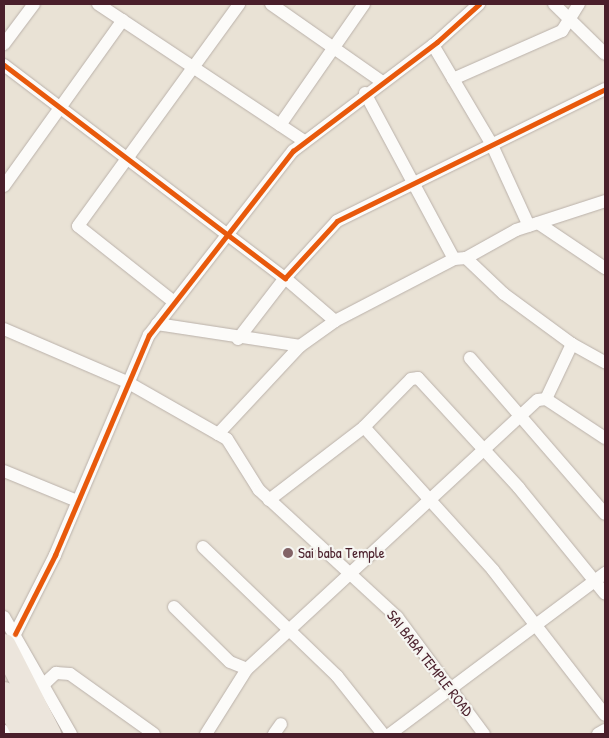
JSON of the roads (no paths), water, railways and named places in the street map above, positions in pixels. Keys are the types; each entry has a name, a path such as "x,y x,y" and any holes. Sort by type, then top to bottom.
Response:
{"highway":[{"path":"9,640 49,734"},
{"path":"4,694 24,734"}],"street":[{"path":"4,44 34,4"},
{"path":"98,4 304,142"},
{"path":"174,302 78,226 195,68 239,4"},
{"path":"271,4 381,80"},
{"path":"280,125 332,47 364,4"},
{"path":"9,640 77,501 127,382 157,324 227,234 304,142 381,80 432,45 479,4"},
{"path":"554,4 605,54"},
{"path":"452,79 562,31 572,21 579,4"},
{"path":"4,186 123,20"},
{"path":"432,45 491,144 534,224 605,268"},
{"path":"4,65 126,160 285,278 335,320"},
{"path":"238,339 285,278 337,221 414,180 605,89"},
{"path":"365,93 460,258 504,294 572,344 605,362"},
{"path":"218,434 300,346 335,320 460,258 534,224 605,201"},
{"path":"157,324 238,339 300,346"},
{"name":"SAI BABA TEMPLE ROAD","path":"4,329 127,382 218,434 269,500 397,617 484,734"},
{"path":"546,399 572,344"},
{"path":"470,358 524,417 605,514"},
{"path":"269,500 364,427 411,379 418,378 600,577 605,594"},
{"path":"206,734 247,669 292,630 350,573 485,450 524,417 538,400 546,399 605,438"},
{"path":"364,427 493,570 535,628 605,715"},
{"path":"4,471 77,501"},
{"path":"204,547 292,630 337,676 383,734"},
{"path":"390,734 535,628 600,577"},
{"path":"174,607 230,662 247,669"},
{"path":"4,617 9,640 43,685 71,734"},
{"path":"43,685 56,673 70,674 154,734"},
{"path":"598,734 605,730"}],"place":[{"name":"Sai baba Temple","path":"288,553"}]}
